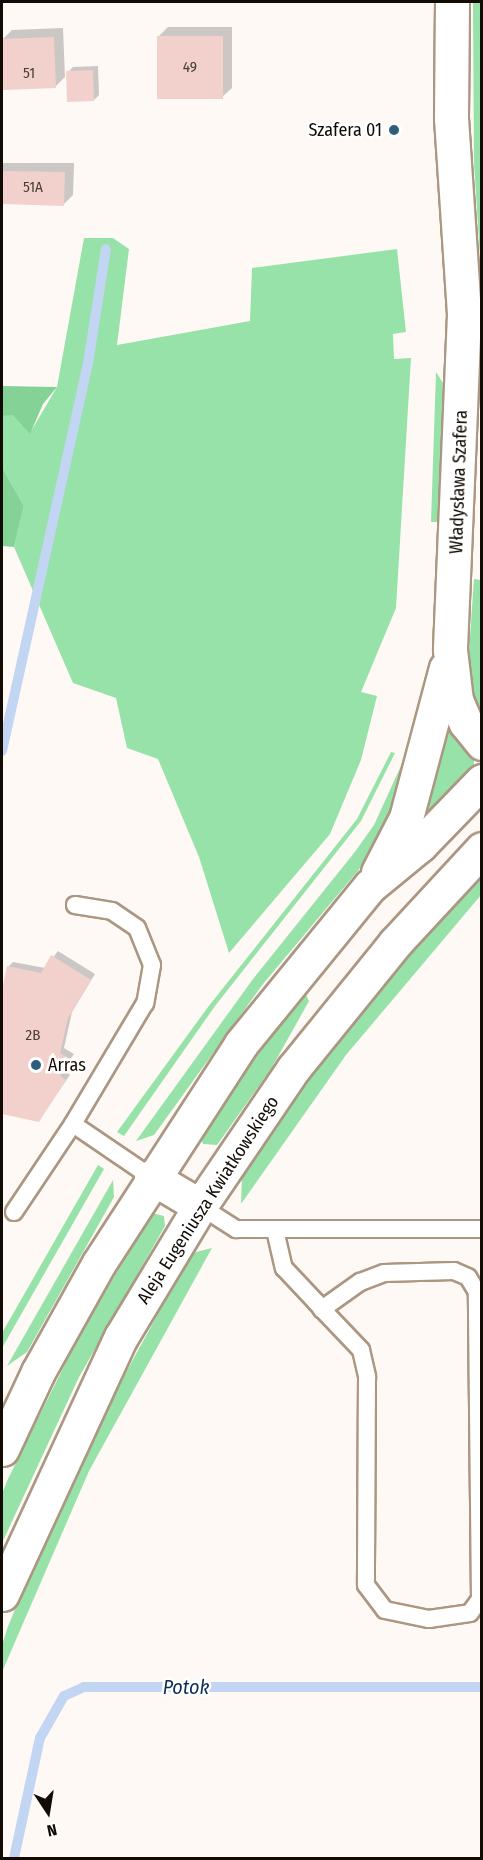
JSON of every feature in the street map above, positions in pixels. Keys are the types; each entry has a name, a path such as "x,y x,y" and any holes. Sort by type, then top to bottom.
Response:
{"street":[{"name":"Władysława Szafera","path":"452,2 451,118 464,314 450,650 456,700 466,723 482,743"},
{"name":"Władysława Szafera","path":"464,314 482,376"},
{"name":"Władysława Szafera","path":"370,886 406,818 450,650"},
{"path":"2,1449 8,1416 151,1177 241,1044 370,886 420,845 482,781"},
{"name":"Aleja Eugeniusza Kwiatkowskiego","path":"2,1594 121,1337 200,1206 293,1069 395,943 482,849"},
{"path":"151,1177 200,1206"}],"lane":[{"path":"14,1212 73,1124 145,1003 152,965 137,928 112,911 75,904"},
{"path":"73,1124 151,1177"},
{"path":"200,1206 236,1229 482,1229"},
{"path":"275,1230 284,1268 322,1309 361,1350 367,1377 366,1585 385,1610 429,1619 470,1613 480,1599 475,1276 454,1271 384,1273 360,1282 322,1309"}],"green space":[{"path":"473,2 482,2 481,274 474,162"},
{"path":"84,238 113,238 129,249 117,345 250,321 252,268 397,249 406,332 393,334 394,359 411,358 396,608 361,692 377,696 361,760 330,834 229,953 199,857 158,759 127,748 116,698 73,683 14,547 24,506 2,467 2,416 13,414 30,433 57,387"},
{"path":"436,372 445,386 444,465 439,522 431,522"},
{"path":"2,386 57,387 43,404 30,434 13,415 2,416"},
{"path":"2,467 24,506 14,547 2,546"},
{"path":"474,579 481,580 481,719 473,708 467,680"},
{"path":"449,723 474,754 474,768 415,831 441,724"},
{"path":"391,752 395,753 361,821 215,1006 124,1136 117,1132 208,1007 357,819"},
{"path":"405,757 389,813 361,867 263,984 154,1135 136,1141 253,979 374,825"},
{"path":"481,876 481,895 346,1055 241,1204 242,1175 314,1073 404,961"},
{"path":"306,995 309,1001 271,1069 217,1145 203,1144 200,1135 294,1005"},
{"path":"98,1165 104,1169 2,1348 2,1333"},
{"path":"113,1180 114,1197 27,1352 7,1366"},
{"path":"152,1213 164,1216 165,1226 79,1377 2,1543 2,1494 7,1481 81,1332"},
{"path":"212,1248 89,1471 2,1672 2,1645 7,1629 41,1546 100,1420 188,1259 196,1252"}],"building":[{"path":"157,36 223,36 223,99 157,99"},
{"path":"54,37 56,88 3,90 2,39"},
{"path":"93,70 94,101 67,102 66,71"},
{"path":"2,171 65,172 64,206 2,204"},
{"path":"51,955 91,980 68,1018 60,1053 70,1059 60,1076 66,1080 39,1122 2,1114 2,990 7,966 41,973"}],"waterway":[{"path":"2,751 89,357 106,249"},
{"name":"Potok","path":"14,1858 40,1738 64,1696 84,1687 482,1687"}],"place":[{"name":"Szafera 01","path":"394,130"},
{"name":"Arras","path":"36,1065"}]}
